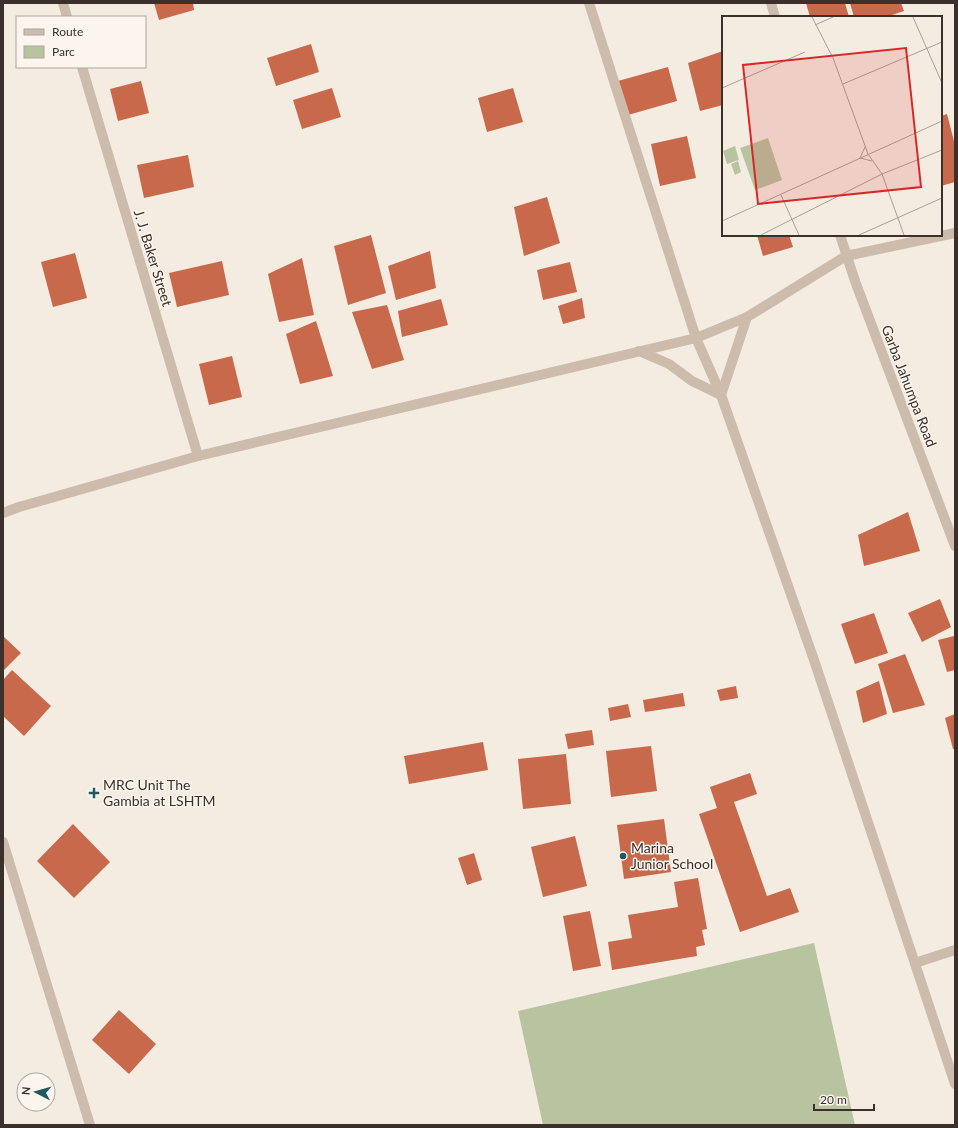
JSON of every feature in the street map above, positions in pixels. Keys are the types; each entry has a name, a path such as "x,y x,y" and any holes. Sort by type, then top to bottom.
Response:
{"street":[{"path":"63,3 67,16"},
{"path":"588,3 696,338 721,395 814,660 955,1084"},
{"path":"770,3 775,16"},
{"name":"J. J. Baker Street","path":"82,68 198,456"},
{"path":"942,236 955,233"},
{"name":"Garba Jahumpa Road","path":"840,236 846,256 955,546"},
{"path":"3,514 19,507 198,456 696,338 747,317 846,256 941,236"},
{"path":"721,395 747,317"},
{"path":"639,351 669,364 692,381 721,395"},
{"path":"3,842 90,1125"},
{"path":"915,963 955,950"}],"green space":[{"path":"814,943 855,1125 543,1125 518,1011"}],"building":[{"path":"154,3 193,3 194,10 159,20"},
{"path":"806,3 845,3 849,16 810,16"},
{"path":"850,3 901,3 904,11 889,16 854,16"},
{"path":"311,44 319,72 276,86 267,58"},
{"path":"722,51 722,105 700,111 688,63"},
{"path":"668,67 677,101 628,115 618,81"},
{"path":"141,81 149,113 118,121 110,89"},
{"path":"332,88 341,117 302,129 293,100"},
{"path":"513,88 523,122 487,132 478,98"},
{"path":"947,114 955,145 955,182 942,186 942,116"},
{"path":"687,136 696,178 660,186 651,144"},
{"path":"188,155 194,187 144,198 137,165"},
{"path":"547,197 560,243 524,256 514,207"},
{"path":"371,235 386,293 348,305 334,246"},
{"path":"757,236 789,236 793,247 763,256"},
{"path":"430,251 436,288 396,300 388,266"},
{"path":"75,253 87,298 53,307 41,262"},
{"path":"302,258 314,315 279,322 268,274"},
{"path":"222,261 229,295 177,307 169,273"},
{"path":"570,262 577,292 543,300 537,270"},
{"path":"582,298 585,318 563,324 558,306"},
{"path":"441,299 448,325 402,337 398,311"},
{"path":"387,305 404,360 372,369 352,312"},
{"path":"316,321 333,376 300,384 286,334"},
{"path":"232,356 242,397 209,405 199,364"},
{"path":"908,512 920,551 864,566 858,535"},
{"path":"940,599 951,627 922,642 908,613"},
{"path":"874,613 888,653 855,664 841,624"},
{"path":"3,636 21,653 3,671"},
{"path":"954,636 955,670 947,672 938,640"},
{"path":"905,654 925,705 893,713 878,664"},
{"path":"12,670 51,706 24,736 3,716 3,680"},
{"path":"879,681 887,714 863,723 856,691"},
{"path":"736,686 738,698 720,701 717,690"},
{"path":"683,693 685,706 645,712 643,700"},
{"path":"628,704 631,717 610,721 608,708"},
{"path":"955,714 955,749 953,749 945,718"},
{"path":"592,730 594,745 568,749 565,734"},
{"path":"483,742 488,770 409,784 404,756"},
{"path":"651,746 657,791 611,797 606,751"},
{"path":"566,754 571,804 523,809 518,759"},
{"path":"750,773 757,794 734,802 767,896 790,888 799,912 740,932 699,814 717,808 710,787"},
{"path":"664,819 671,872 624,879 617,825"},
{"path":"73,824 110,862 74,898 37,861"},
{"path":"575,836 587,886 543,897 531,847"},
{"path":"474,853 482,880 467,885 458,858"},
{"path":"698,878 707,929 702,930 705,945 696,947 697,956 612,970 608,942 632,938 628,915 678,907 674,882"},
{"path":"590,911 601,966 573,971 563,916"},
{"path":"119,1010 156,1044 129,1074 92,1040"}],"place":[{"name":"MRC Unit The Gambia at LSHTM","path":"94,793"},
{"name":"Marina Junior School","path":"623,856"}]}
